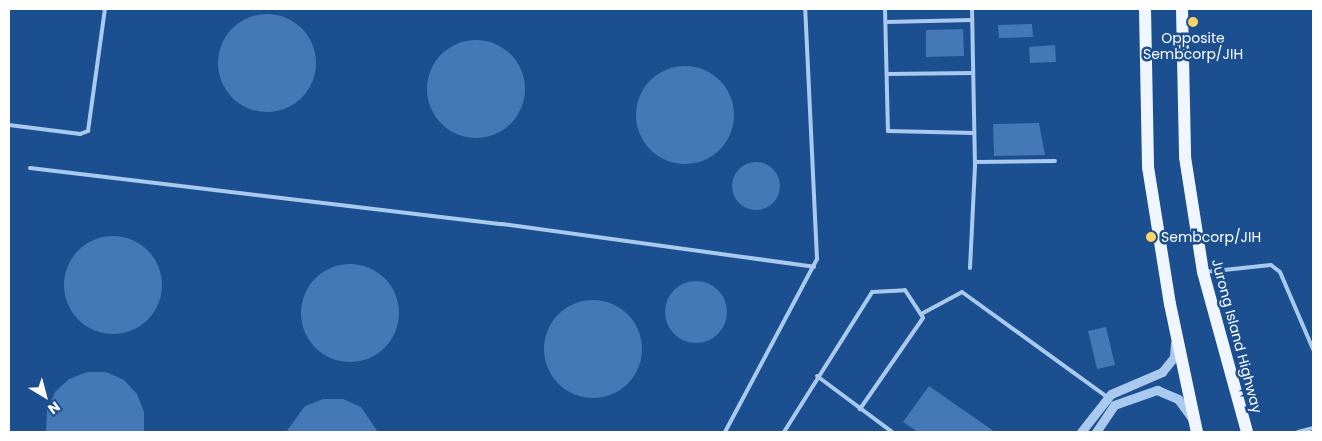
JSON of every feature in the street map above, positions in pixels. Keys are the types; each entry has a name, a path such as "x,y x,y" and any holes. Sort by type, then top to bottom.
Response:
{"main road":[{"path":"1145,9 1148,167 1175,328 1196,427"},
{"name":"Jurong Island Highway","path":"1182,9 1185,157 1203,272 1247,432"}],"street":[{"path":"1081,432 1107,397 1162,372 1174,357 1175,328"},
{"path":"1096,432 1114,405 1157,390 1178,399 1196,427"}],"lane":[{"path":"9,125 80,134 88,130 105,9"},
{"path":"725,432 814,267 818,249 805,9"},
{"path":"885,9 886,74 890,133 974,133"},
{"path":"970,268 975,162 972,9"},
{"path":"886,22 972,20"},
{"path":"886,74 973,72"},
{"path":"975,162 1055,161"},
{"path":"30,168 502,224 814,267"},
{"path":"1203,272 1271,265 1280,272 1313,349"},
{"path":"784,432 817,376 876,289 905,290 923,313"},
{"path":"860,409 921,322 923,313 962,292 1107,397"},
{"path":"817,376 892,432"},
{"path":"1298,432 1313,428"}],"building":[{"path":"267,14 286,18 302,28 312,44 316,63 312,82 302,98 286,108 267,112 248,108 232,98 222,82 218,63 222,44 232,28 248,18"},
{"path":"1032,24 1033,37 999,38 998,25"},
{"path":"963,29 964,56 926,57 926,30"},
{"path":"476,40 495,44 511,54 521,70 525,89 521,108 511,124 495,134 476,138 457,134 441,124 431,108 427,89 431,70 441,54 457,44"},
{"path":"1055,45 1056,62 1030,63 1029,47"},
{"path":"685,66 704,70 720,80 730,96 734,115 730,134 720,150 704,160 685,164 666,160 650,150 640,134 636,115 640,96 650,80 666,70"},
{"path":"1039,123 1045,155 994,156 993,124"},
{"path":"751,162 761,162 773,169 780,181 780,191 773,203 761,210 751,210 743,206 736,199 732,191 732,181 736,173 743,166"},
{"path":"113,236 132,240 148,250 158,266 162,285 158,304 148,320 132,330 113,334 94,330 78,320 68,304 64,285 68,266 78,250 94,240"},
{"path":"350,264 369,268 385,278 395,294 399,313 395,332 385,348 369,358 350,362 331,358 315,348 305,332 301,313 305,294 315,278 331,268"},
{"path":"696,281 708,284 718,290 724,300 727,312 724,324 718,334 708,340 696,343 684,340 674,334 668,324 665,312 668,300 674,290 684,284"},
{"path":"593,300 612,304 628,314 638,330 642,349 638,368 628,384 612,394 593,398 574,394 558,384 548,368 544,349 548,330 558,314 574,304"},
{"path":"1106,327 1115,365 1097,369 1088,331"},
{"path":"87,372 106,372 124,380 137,394 144,412 144,432 46,432 47,410 55,392 69,379"},
{"path":"929,386 995,432 918,432 903,422"},
{"path":"323,399 343,399 361,407 378,432 286,432 305,406"}],"place":[{"name":"Opposite Sembcorp/JIH","path":"1193,22"},
{"name":"Sembcorp/JIH","path":"1151,237"}]}
